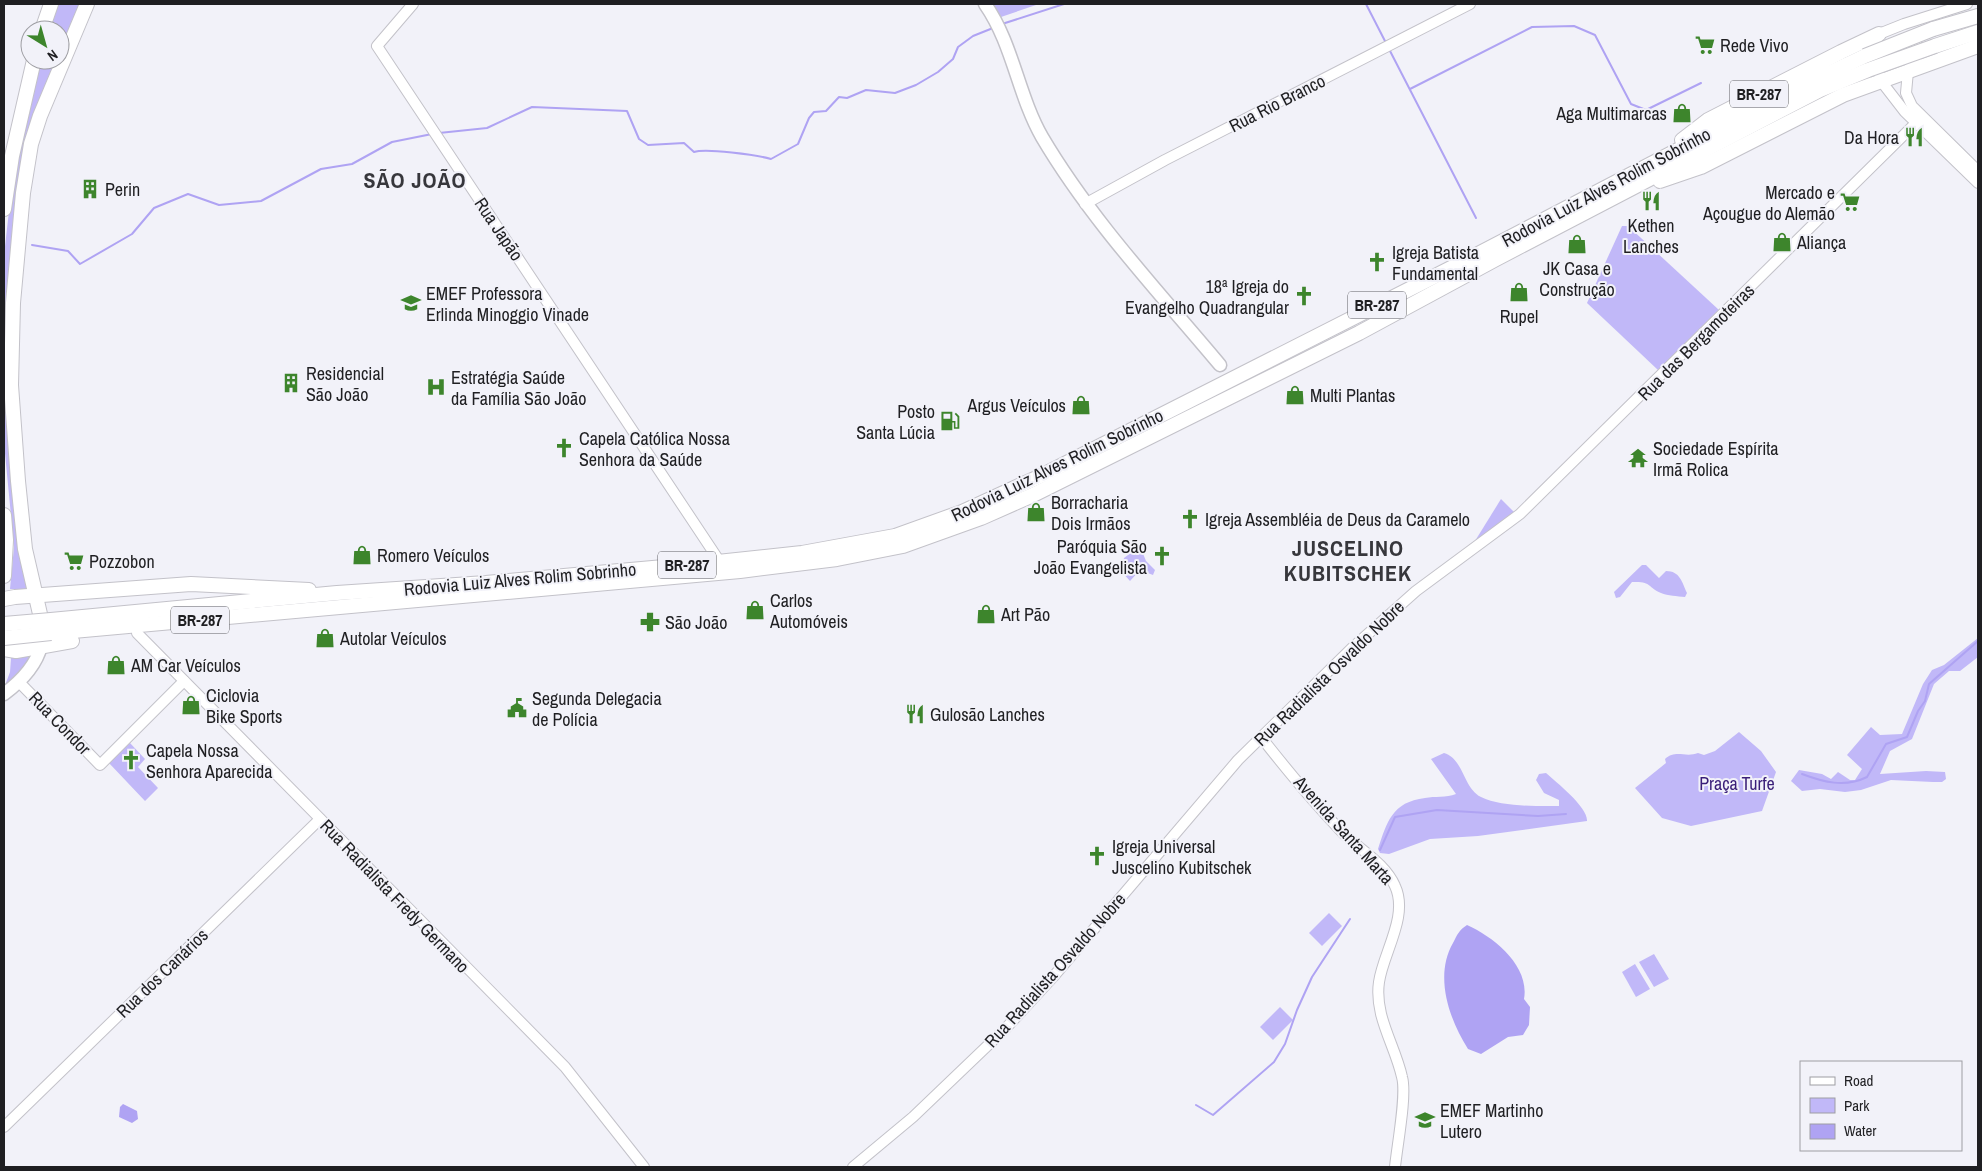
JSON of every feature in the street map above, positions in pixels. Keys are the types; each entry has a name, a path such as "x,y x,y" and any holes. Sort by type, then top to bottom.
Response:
{"highway":[{"path":"45,20 51,4"},
{"path":"4,649 16,651 41,646 44,627 24,549 13,418 12,360 16,265 23,193 31,144 40,116 87,4"},
{"name":"Rodovia Luiz Alves Rolim Sobrinho","path":"51,626 337,593 496,582 720,562 802,553 871,542 895,536 962,512 1090,451 1781,96 1864,56 1933,29 1978,16"},
{"name":"Rodovia Luiz Alves Rolim Sobrinho","path":"51,626 587,586 802,564 874,552 921,540 980,518 1033,495 1359,333 1496,258 1644,183 1820,90 1868,70 1978,32"},
{"name":"BR-287","path":"1646,167 1708,120 1879,34"},
{"name":"BR-287","path":"1644,183 1663,181 1701,167 1843,95 1978,46"},
{"path":"4,209 12,156 32,70"},
{"path":"4,514 6,540 4,576"},
{"name":"BR-287","path":"4,600 191,584 284,588 337,593"},
{"name":"BR-287","path":"41,646 137,633 313,614 349,605"},
{"name":"BR-287","path":"4,624 51,626"},
{"name":"BR-287","path":"4,638 51,626"}],"main road":[{"path":"986,4 997,22 1041,135 1085,204 1220,365"},
{"path":"4,694 19,682 39,656 41,646"}],"street":[{"name":"Rua Japão","path":"413,4 378,46 720,562"},
{"name":"Rua Rio Branco","path":"1085,204 1174,155 1470,4"},
{"path":"1967,4 1928,16 1915,38 1918,55 1908,71 1906,93 1919,120 1978,171"},
{"name":"BR-287","path":"1879,34 1928,16"},
{"path":"1898,27 1915,38"},
{"path":"1879,34 1875,46 1881,81 1978,183"},
{"name":"Rua das Bergamoteiras","path":"1463,559 1520,514 1579,458 1919,120"},
{"name":"Rua Radialista Osvaldo Nobre","path":"854,1167 913,1117 1024,1009 1194,810 1262,738 1384,617 1416,591 1463,559"},
{"name":"Rua Radialista Fredy Germano","path":"137,633 565,1067 644,1167"},
{"name":"Rua Condor","path":"19,682 100,764 184,681"},
{"name":"Avenida Santa Marta","path":"1262,738 1333,822 1382,868 1396,887 1398,914 1379,982 1379,999 1385,1030 1403,1078 1395,1167"},
{"name":"Rua dos Canários","path":"4,1127 320,819"}],"green space":[{"path":"57,4 83,4 70,35 70,20 52,20"},
{"path":"992,4 1039,4 1001,17"},
{"path":"38,70 55,70 44,96 11,267 20,545 27,589 10,589 14,547 4,443 4,255 13,176"},
{"path":"1622,226 1628,226 1719,310 1658,370 1587,303"},
{"path":"1501,499 1514,512 1475,541"},
{"path":"1140,546 1146,561 1155,570 1153,575 1140,570 1130,581 1121,571 1124,558"},
{"path":"1642,565 1646,565 1659,578 1666,571 1671,571 1677,575 1687,593 1685,597 1664,594 1646,583 1632,582 1620,597 1616,598 1614,592"},
{"path":"1978,638 1978,657 1960,671 1949,671 1934,684 1912,739 1890,751 1880,774 1926,771 1945,772 1946,779 1942,782 1891,780 1861,790 1845,792 1820,789 1802,791 1791,781 1799,770 1822,774 1831,779 1838,772 1850,780 1855,780 1862,769 1847,755 1871,727 1880,735 1902,734 1923,684 1932,670 1944,665"},
{"path":"32,655 23,668 4,688 10,672 11,658"},
{"name":"Praça Turfe","path":"1739,732 1761,751 1776,772 1762,811 1691,826 1662,818 1635,788 1666,763 1665,759 1669,756 1698,753 1704,755 1715,751"},
{"path":"130,743 145,759 138,767 158,788 145,801 109,763"},
{"path":"1444,753 1456,761 1475,793 1499,803 1559,806 1559,800 1544,793 1536,780 1539,774 1546,773 1577,802 1586,815 1587,821 1478,836 1430,839 1389,854 1380,853 1378,849 1384,830 1392,815 1398,809 1414,800 1456,794 1431,759"},
{"path":"1329,913 1342,926 1322,946 1309,933"},
{"path":"1654,954 1669,979 1654,987 1639,962"},
{"path":"1635,964 1650,989 1636,997 1622,972"},
{"path":"1280,1007 1293,1020 1273,1040 1260,1027"}],"water":[{"path":"1467,925 1488,937 1508,954 1516,964 1524,987 1524,999 1530,1007 1529,1025 1523,1035 1508,1037 1481,1054 1468,1049 1461,1037 1450,1011 1444,983 1447,956 1457,935"},
{"path":"123,1104 137,1111 138,1119 132,1123 119,1117 120,1107"}],"waterway":[{"path":"1002,24 1064,4"},
{"path":"1366,4 1386,43"},
{"path":"1410,89 1532,27 1574,26 1595,35 1631,104 1646,110 1701,83"},
{"path":"439,133 487,128 532,107 627,111 639,139 648,145 684,143 694,152 720,151 771,159 798,144 809,118 814,112 826,111 839,97 847,98 866,90 895,93 916,85 938,72 953,59 958,47 973,36 993,28"},
{"path":"1389,49 1476,218"},
{"path":"32,245 68,251 80,264 132,234 154,208 188,194 219,205 261,201 321,169 352,164 392,142 432,134"},
{"path":"1802,774 1834,783 1851,782 1867,777 1886,744 1907,737 1918,711 1925,701 1929,684 1978,641"},
{"path":"1380,850 1395,817 1437,810 1538,816 1566,814"},
{"path":"1196,1105 1213,1115 1274,1062 1285,1044 1297,1010 1312,977 1350,919"}],"place":[{"name":"Rede Vivo","path":"1705,45"},
{"name":"Aga Multimarcas","path":"1682,113"},
{"name":"Da Hora","path":"1914,137"},
{"name":"Perin","path":"90,189"},
{"name":"Kethen Lanches","path":"1651,201"},
{"name":"Mercado e Açougue do Alemão","path":"1850,202"},
{"name":"Aliança","path":"1782,242"},
{"name":"JK Casa e Construção","path":"1577,244"},
{"name":"Igreja Batista Fundamental","path":"1377,262"},
{"name":"Rupel","path":"1519,292"},
{"name":"18ª Igreja do Evangelho Quadrangular","path":"1304,296"},
{"name":"EMEF Professora Erlinda Minoggio Vinade","path":"411,303"},
{"name":"Residencial São João","path":"291,383"},
{"name":"Estratégia Saúde da Família São João","path":"436,387"},
{"name":"Multi Plantas","path":"1295,395"},
{"name":"Argus Veículos","path":"1081,405"},
{"name":"Posto Santa Lúcia","path":"950,421"},
{"name":"Capela Católica Nossa Senhora da Saúde","path":"564,448"},
{"name":"Sociedade Espírita Irmã Rolica","path":"1638,458"},
{"name":"Borracharia Dois Irmãos","path":"1036,512"},
{"name":"Igreja Assembléia de Deus da Caramelo","path":"1190,519"},
{"name":"Romero Veículos","path":"362,555"},
{"name":"Paróquia São João Evangelista","path":"1162,556"},
{"name":"Pozzobon","path":"74,561"},
{"name":"Carlos Automóveis","path":"755,610"},
{"name":"Art Pão","path":"986,614"},
{"name":"São João","path":"650,622"},
{"name":"Autolar Veículos","path":"325,638"},
{"name":"AM Car Veículos","path":"116,665"},
{"name":"Ciclovia Bike Sports","path":"191,705"},
{"name":"Segunda Delegacia de Polícia","path":"517,708"},
{"name":"Gulosão Lanches","path":"915,714"},
{"name":"Capela Nossa Senhora Aparecida","path":"131,760"},
{"name":"Igreja Universal Juscelino Kubitschek","path":"1097,856"},
{"name":"EMEF Martinho Lutero","path":"1425,1120"}],"district":[{"name":"SÃO JOÃO","path":"415,180"},
{"name":"JUSCELINO KUBITSCHEK","path":"1348,560"}]}
